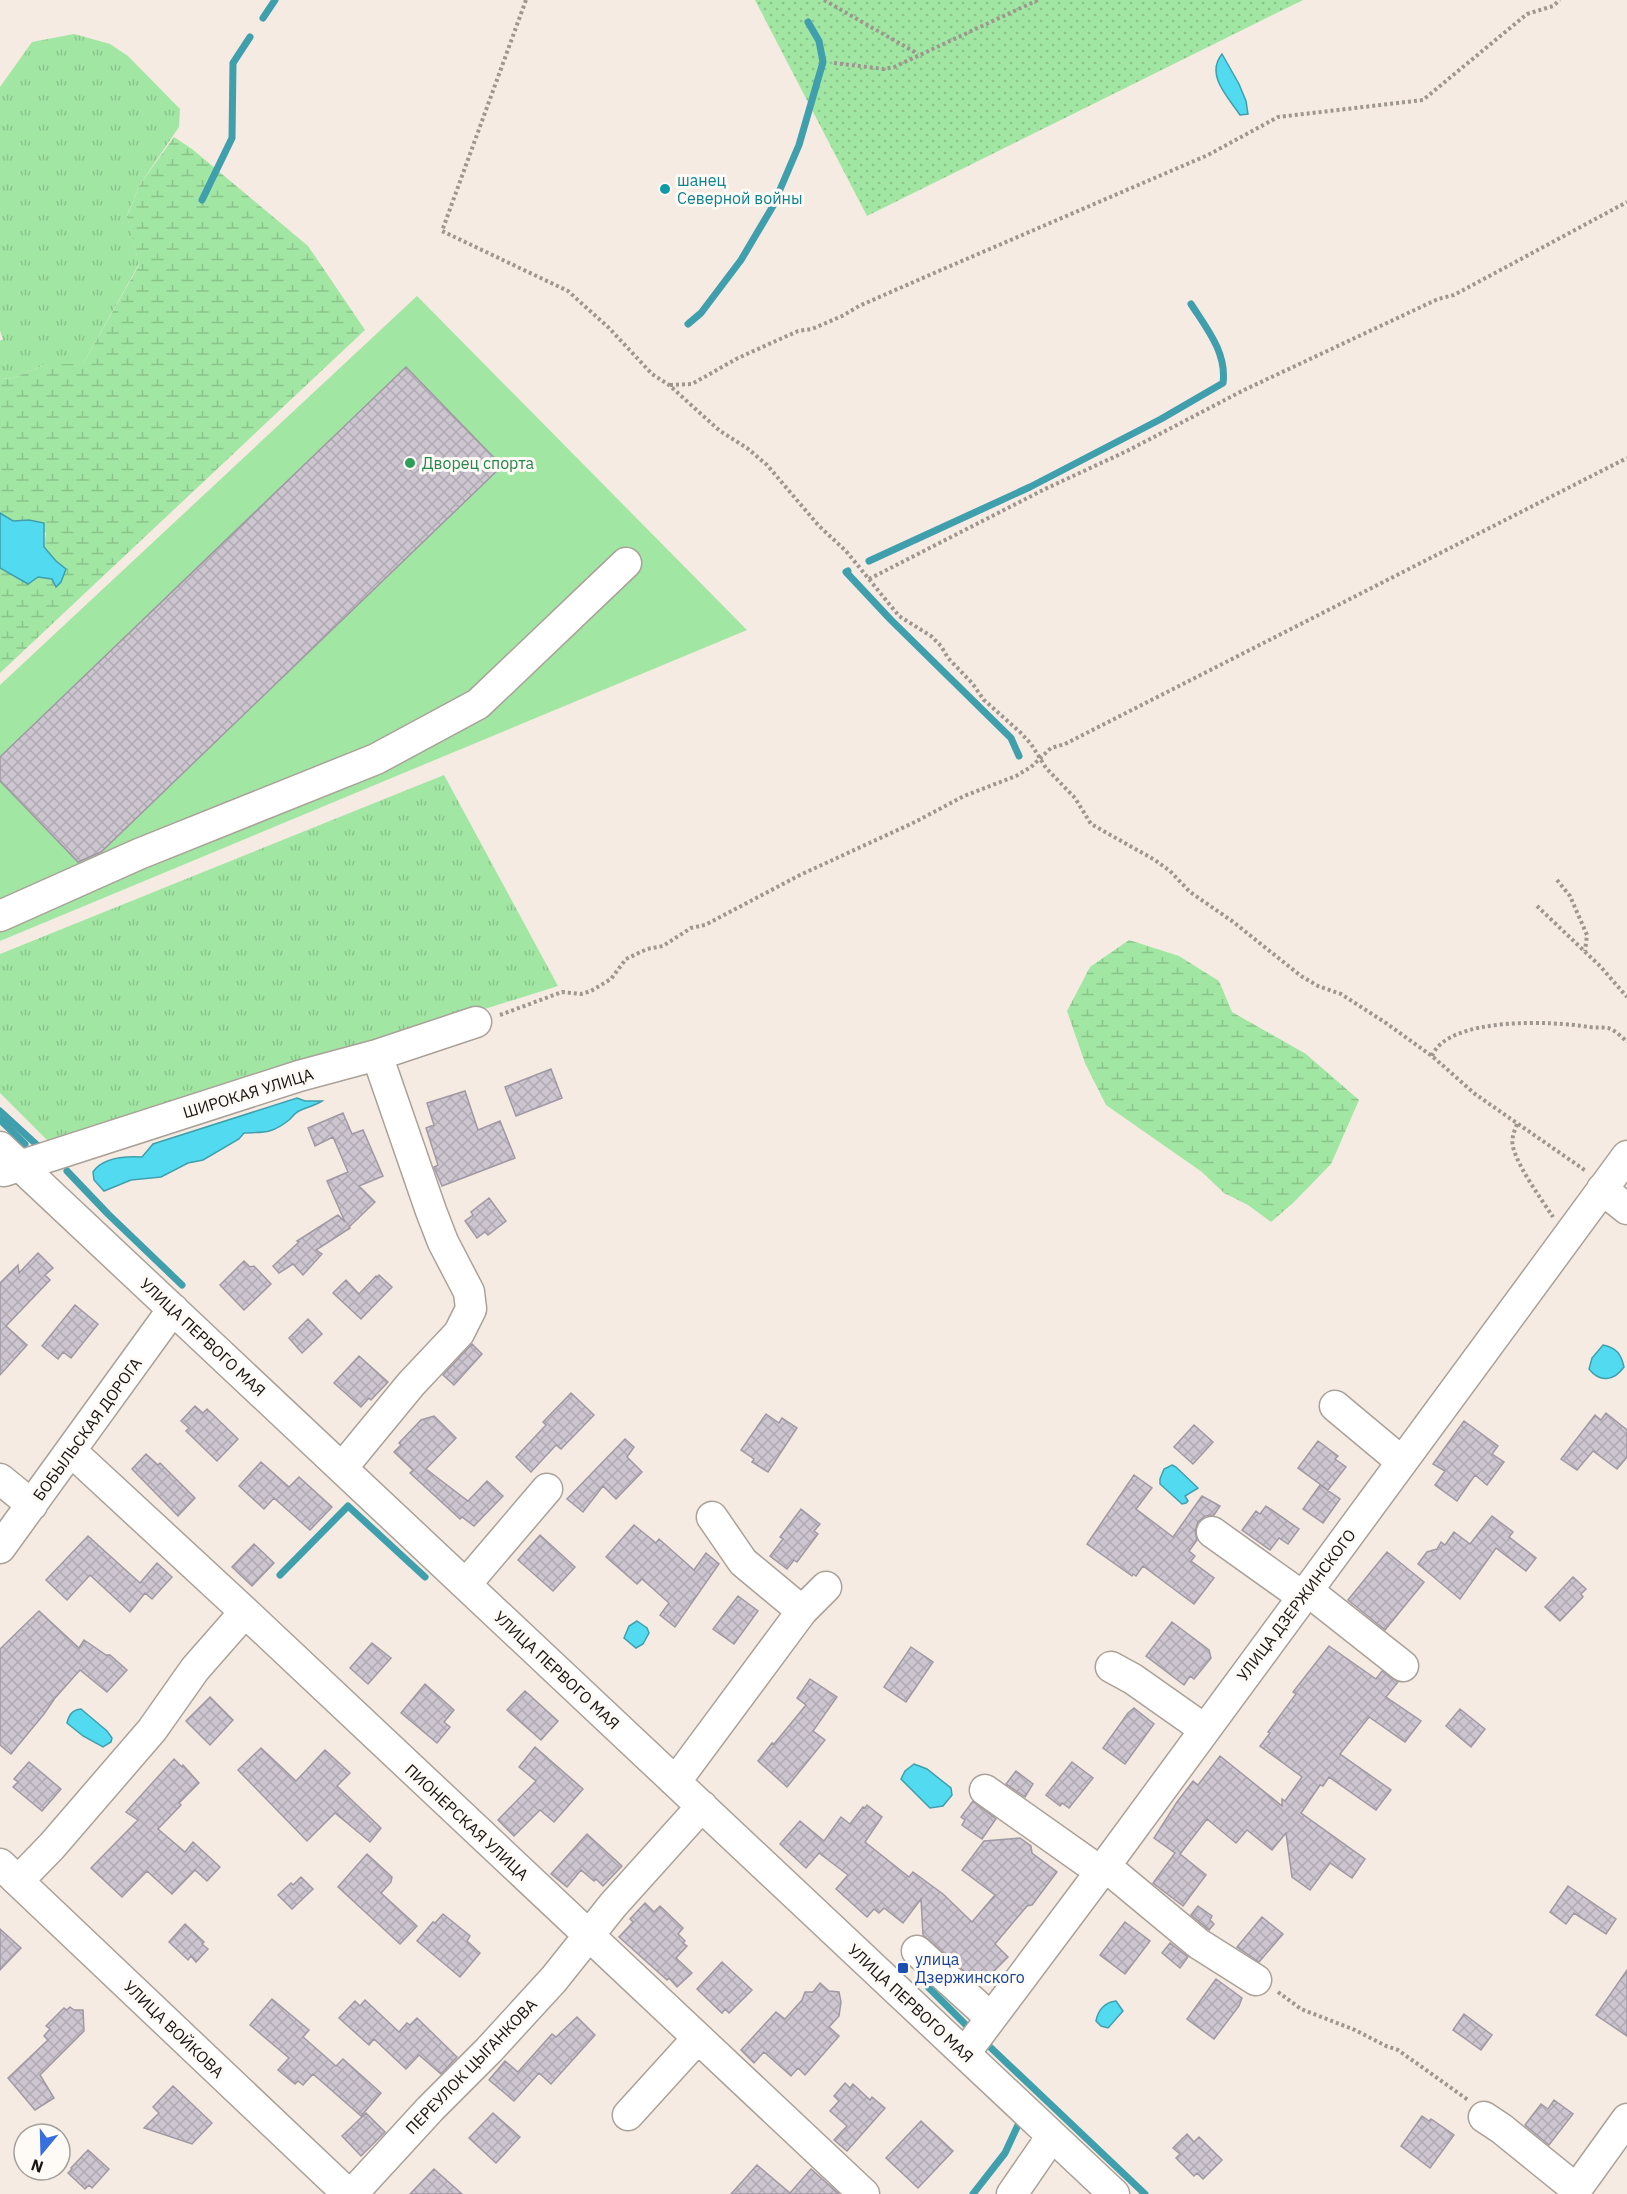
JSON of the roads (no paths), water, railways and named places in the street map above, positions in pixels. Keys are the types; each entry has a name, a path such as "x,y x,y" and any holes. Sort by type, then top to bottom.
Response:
{"street":[{"path":"0,916 139,854 376,759 478,704 626,563"},
{"name":"ШИРОКАЯ УЛИЦА","path":"11,1170 299,1076 377,1055 476,1022"},
{"path":"342,1468 411,1384 459,1333 471,1309 469,1292 443,1242 377,1055"},
{"name":"УЛИЦА ПЕРВОГО МАЯ","path":"0,1147 11,1170 173,1309 1114,2194"},
{"name":"УЛИЦА ДЗЕРЖИНСКОГО","path":"965,2053 1627,1156"},
{"path":"1602,1189 1627,1209"},
{"name":"БОБЫЛЬСКАЯ ДОРОГА","path":"0,1548 173,1309"},
{"path":"1335,1407 1402,1462"},
{"name":"ПИОНЕРСКАЯ УЛИЦА","path":"71,1451 864,2194"},
{"path":"0,1479 32,1505"},
{"path":"466,1584 547,1490"},
{"path":"712,1517 743,1562 802,1611"},
{"path":"1212,1532 1305,1594 1403,1666"},
{"path":"676,1781 802,1611 826,1587"},
{"path":"6,1872 52,1846 152,1730 195,1669 244,1612"},
{"path":"1111,1667 1133,1679 1204,1729"},
{"path":"985,1790 1103,1869 1199,1944 1256,1980"},
{"name":"ПЕРЕУЛОК ЦЫГАНКОВА","path":"350,2194 554,1979 613,1905 702,1806"},
{"name":"УЛИЦА ВОЙКОВА","path":"6,1872 350,2194"},
{"path":"917,1951 991,2018"},
{"path":"628,2115 697,2039"},
{"path":"1484,2117 1574,2192 1625,2128"},
{"path":"1012,2194 1052,2136"}],"water":[{"path":"1222,54 1239,84 1246,101 1248,114 1240,115 1220,86 1216,70 1217,62"},
{"path":"0,513 13,521 29,520 44,523 44,547 66,569 61,582 56,587 52,579 38,577 28,584 0,568"},
{"path":"297,1098 305,1101 322,1101 298,1112 277,1128 244,1133 239,1139 203,1160 188,1163 161,1177 131,1180 104,1191 94,1180 93,1172 108,1160 142,1157 153,1144"},
{"path":"1603,1345 1618,1352 1624,1367 1616,1375 1607,1379 1598,1377 1589,1369 1592,1358"},
{"path":"1172,1465 1198,1488 1185,1496 1188,1501 1186,1503 1182,1504 1160,1484 1164,1469"},
{"path":"637,1621 647,1628 649,1633 643,1644 636,1648 624,1638 629,1626"},
{"path":"81,1709 107,1731 112,1738 111,1742 103,1747 83,1736 67,1723 71,1713"},
{"path":"914,1764 927,1769 951,1788 952,1795 943,1806 930,1808 901,1779 905,1771"},
{"path":"1116,2001 1123,2011 1108,2028 1101,2026 1096,2021 1098,2013 1105,2005"}],"waterway":[{"path":"263,18 275,0"},
{"path":"688,324 701,313 741,260 773,206 799,145 823,62 819,41 808,22"},
{"path":"202,200 232,138 233,63 250,37"},
{"path":"869,561 1030,487 1161,419 1223,383 1219,351 1191,304"},
{"path":"848,571 846,572 891,620 1011,738 1019,756"},
{"path":"0,1111 37,1145"},
{"path":"0,1120 25,1144"},
{"path":"67,1171 182,1285"},
{"path":"280,1575 348,1506 425,1577"},
{"path":"924,1983 965,2024"},
{"path":"990,2047 1145,2194"},
{"path":"973,2194 1005,2153 1018,2125"}],"place":[{"name":"шанец Северной войны","path":"665,189"},
{"name":"Дворец спорта","path":"410,463"},
{"name":"улица Дзержинского","path":"903,1968"}]}
